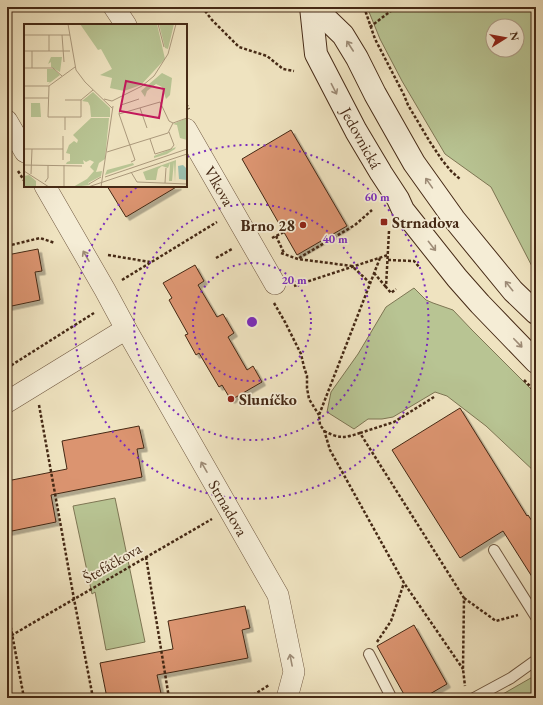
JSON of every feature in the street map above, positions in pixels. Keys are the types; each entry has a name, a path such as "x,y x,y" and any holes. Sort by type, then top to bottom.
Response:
{"main road":[{"name":"Jedovnická","path":"313,7 342,35 357,58 414,163 454,219 513,291 536,313"},
{"name":"Jedovnická","path":"313,7 316,54 356,131 398,199 403,210 457,278 536,362"}],"street":[{"path":"114,7 125,24"},
{"path":"7,121 24,150"},
{"name":"Vlkova","path":"187,131 279,290"},
{"name":"Strnadova","path":"46,187 278,595 294,672 287,698"},
{"path":"7,402 126,329"}],"lane":[{"path":"494,550 535,614"},
{"path":"369,654 390,695 390,698"},
{"path":"474,698 511,678 536,660"}],"path":[{"path":"202,7 212,20 239,48 267,56 283,69 294,71"},
{"path":"364,7 375,39 408,105 430,142 451,171 461,180"},
{"path":"370,27 396,7"},
{"path":"298,259 356,225 372,210"},
{"path":"105,290 221,220"},
{"path":"270,239 284,232"},
{"path":"386,287 389,232"},
{"path":"276,236 285,254"},
{"path":"7,246 40,238 55,244"},
{"path":"216,258 236,247"},
{"path":"277,252 298,259 352,266 370,283"},
{"path":"106,255 151,262"},
{"path":"388,255 279,290 285,322 301,354 307,376 309,399 319,415 320,425 324,430 336,437 360,433 394,422 434,397"},
{"path":"319,415 380,258"},
{"path":"388,260 414,261"},
{"path":"374,273 391,294 396,289"},
{"path":"7,368 93,314 96,310"},
{"path":"38,399 92,698"},
{"path":"324,430 330,450 404,583 463,669"},
{"path":"360,433 464,598 496,621 535,614"},
{"name":"Štefáčkova","path":"7,638 228,509"},
{"path":"146,557 169,698"},
{"path":"369,654 391,621 404,583"},
{"path":"464,598 463,669 466,691"},
{"path":"7,607 24,698"}],"green space":[{"path":"367,7 536,7 536,274 491,187 445,154 402,81 380,39"},
{"path":"414,288 426,300 453,310 536,394 536,473 486,426 447,396 435,392 393,417 368,419 354,429 327,412 331,392 358,354 386,307"},
{"path":"115,498 145,642 106,650 95,592 92,594 73,506"},
{"path":"536,675 536,698 496,698"}],"building":[{"path":"291,130 347,226 297,255 242,159"},
{"path":"108,187 176,187 126,217"},
{"path":"38,249 42,271 35,272 40,300 7,307 7,255"},
{"path":"195,265 204,281 198,285 217,317 223,314 234,333 228,337 247,370 253,366 262,382 231,400 222,385 219,387 199,353 196,355 185,335 188,334 169,300 172,298 163,283"},
{"path":"460,408 527,516 528,515 536,527 536,583 503,531 460,558 392,450"},
{"path":"139,426 144,448 137,449 142,477 51,495 56,522 7,532 7,481 67,469 62,441"},
{"path":"245,606 250,628 242,630 248,658 157,675 162,698 107,698 100,663 173,649 168,621"},
{"path":"414,625 447,684 423,698 406,698 377,646"}],"place":[{"name":"Strnadova","path":"384,222"},
{"name":"Brno 28","path":"303,225"},
{"name":"Sluníčko","path":"231,399"}]}
